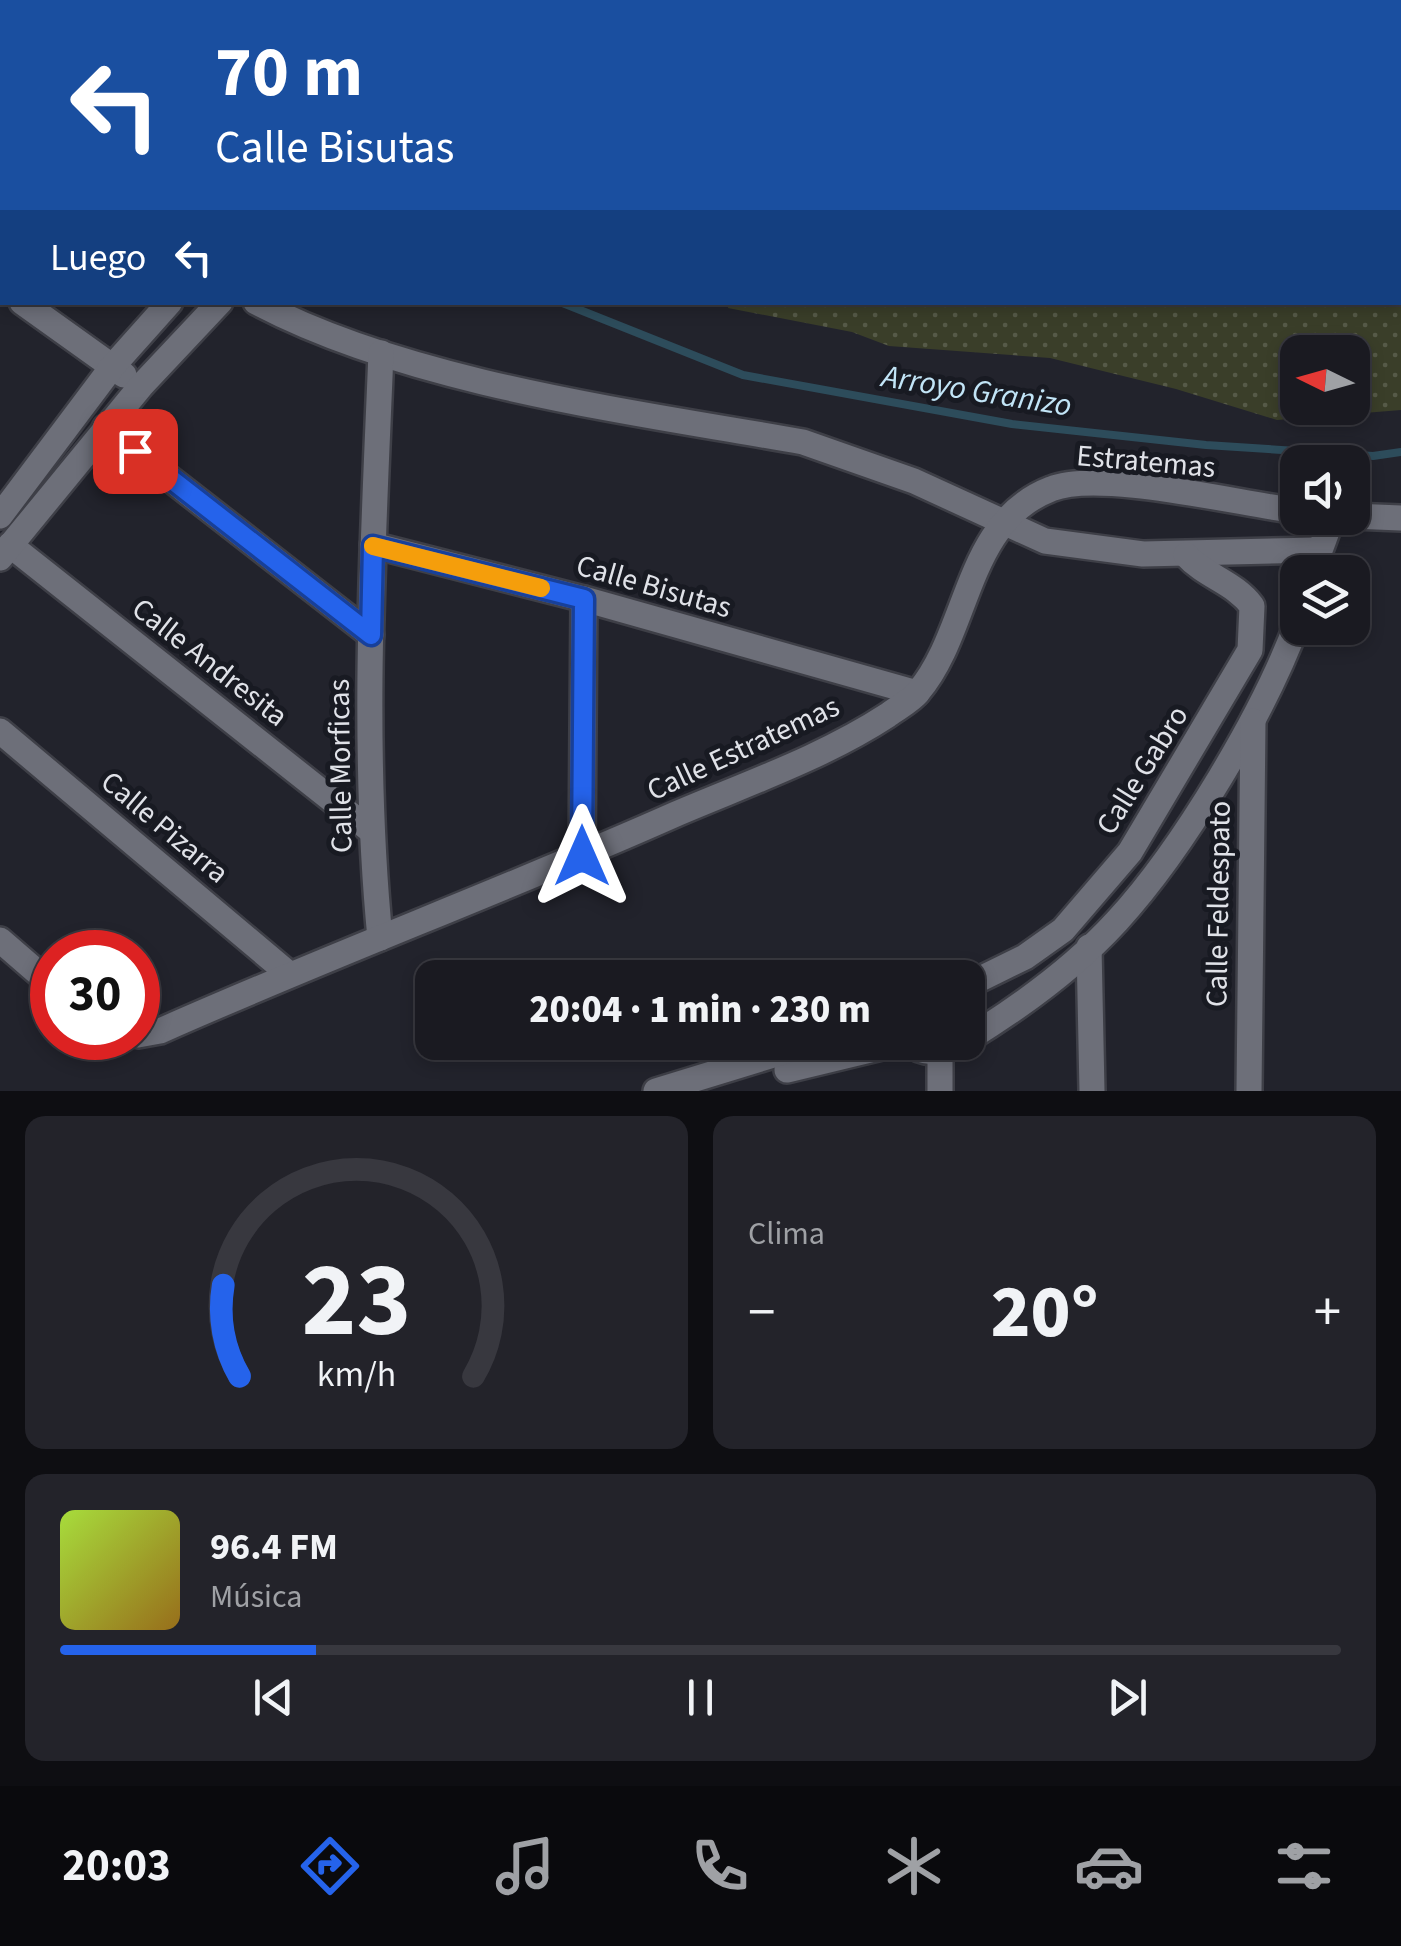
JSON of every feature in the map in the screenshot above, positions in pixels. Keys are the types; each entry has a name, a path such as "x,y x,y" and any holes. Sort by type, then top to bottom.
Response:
{"street":[{"path":"26,305 141,386"},
{"path":"5,498 167,305"},
{"path":"5,551 141,386 217,305"},
{"path":"264,305 381,352 623,410 803,442 914,481 1045,542 1086,550 1280,559"},
{"name":"Calle Morficas","path":"380,938 370,830 373,546 381,352"},
{"path":"105,428 371,635"},
{"name":"Estratemas","path":"1000,524 1054,487 1088,483 1280,508"},
{"path":"1370,517 1401,518"},
{"path":"918,693 1000,524"},
{"name":"Calle Bisutas","path":"373,546 584,599 918,693"},
{"name":"Calle Andresita","path":"5,551 370,830"},
{"name":"Calle Gabro","path":"985,977 1025,957 1062,930 1100,891 1160,808 1250,650 1252,606 1234,586 1201,572 1186,554"},
{"path":"582,856 584,599"},
{"path":"985,1024 1090,947 1150,878 1253,717 1280,670 1289,645"},
{"name":"Calle Estratemas","path":"160,1031 289,974 582,856 845,738 918,693"},
{"name":"Calle Feldespato","path":"1249,1091 1253,717"},
{"name":"Calle Pizarra","path":"0,731 289,974"},
{"path":"0,940 30,967"},
{"path":"1090,947 1092,1091"},
{"path":"656,1091 786,1072 834,1060"},
{"path":"940,1091 951,1060"}],"green space":[{"path":"728,305 1401,305 1401,410 1370,412 1370,335 1280,335 1277,420 1176,389 1050,358 889,346 852,332 728,308"}],"waterway":[{"name":"Arroyo Granizo","path":"568,305 743,375 1012,424 1206,445 1373,456 1401,452"}],"slow traffic":[{"path":"373,546 541,588"}],"route":[{"path":"135,451 371,635 373,546 584,599 582,856"}]}
